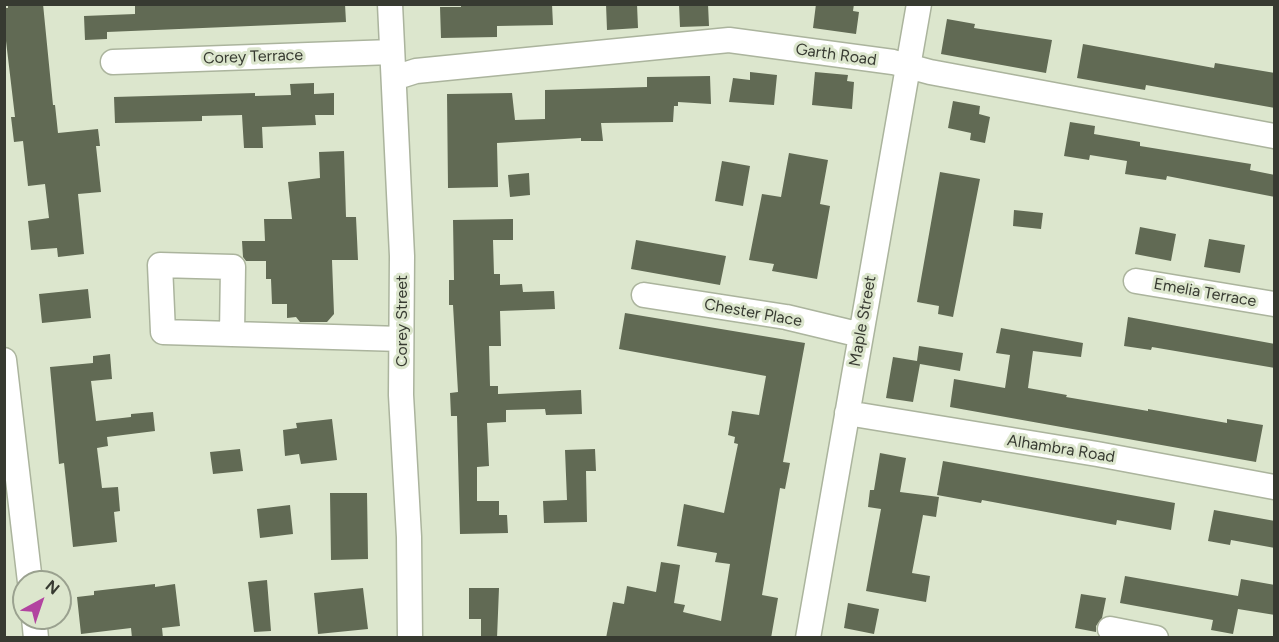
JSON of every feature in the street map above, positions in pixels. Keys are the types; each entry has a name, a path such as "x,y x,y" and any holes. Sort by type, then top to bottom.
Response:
{"street":[{"name":"Corey Street","path":"390,4 402,256 401,395 409,537 410,638"},
{"name":"Maple Street","path":"808,638 919,4"},
{"name":"Garth Road","path":"394,78 416,71 729,40 908,65 924,71 1275,136"},
{"name":"Corey Terrace","path":"113,62 392,52"},
{"name":"Emelia Terrace","path":"1137,281 1275,304"},
{"name":"Chester Place","path":"644,295 786,317 861,335"},
{"path":"232,334 401,339"},
{"path":"4,360 29,570"},
{"name":"Alhambra Road","path":"847,413 1109,456 1275,487"},
{"path":"1110,630 1156,638"}],"building":[{"path":"8,4 43,4 58,133 98,129 100,146 96,146 101,192 78,194 84,254 58,257 57,248 31,250 28,221 49,218 45,184 28,186 23,141 14,142 11,117 15,117 6,41 4,41 4,8 8,8"},
{"path":"135,4 345,4 346,22 107,32 107,39 85,40 84,16 135,14"},
{"path":"461,4 552,4 553,25 497,26 497,37 441,38 440,7 461,7"},
{"path":"606,4 637,4 638,28 607,30"},
{"path":"679,4 708,4 709,26 680,27"},
{"path":"816,4 854,4 853,11 859,12 856,34 813,28"},
{"path":"947,19 975,24 974,28 1052,40 1046,73 941,54"},
{"path":"1083,44 1214,68 1215,63 1275,73 1275,108 1146,85 1145,90 1077,78"},
{"path":"750,72 777,75 774,105 729,102 733,78 750,80"},
{"path":"815,72 848,75 847,81 854,82 852,109 812,105"},
{"path":"710,76 711,104 678,102 678,106 674,106 673,122 601,123 603,141 581,141 581,138 497,143 498,187 448,188 447,94 512,93 515,120 545,119 545,90 647,87 647,77"},
{"path":"314,83 314,94 334,93 334,115 315,115 316,125 262,127 263,148 244,148 242,115 202,116 202,121 115,123 114,97 255,93 255,96 291,95 290,84"},
{"path":"953,101 980,106 979,114 990,117 985,143 970,140 971,133 948,128"},
{"path":"1070,122 1095,126 1094,134 1140,142 1140,146 1251,164 1250,170 1275,175 1275,197 1167,176 1166,180 1125,174 1127,161 1090,155 1089,160 1064,156"},
{"path":"344,151 346,217 356,217 358,260 332,260 334,314 327,322 300,322 296,317 287,318 287,304 272,304 271,279 266,279 266,261 246,261 243,257 242,241 265,241 264,219 292,219 288,182 320,178 319,152"},
{"path":"789,153 828,160 820,204 830,206 817,279 772,271 774,264 749,260 762,194 781,197"},
{"path":"722,161 750,166 743,206 715,201"},
{"path":"940,172 980,179 953,317 938,314 939,306 917,302"},
{"path":"529,173 530,195 510,197 508,175"},
{"path":"1014,210 1043,213 1041,229 1013,226"},
{"path":"513,219 513,240 493,240 494,274 500,274 500,285 522,284 523,292 554,291 555,309 500,311 501,346 489,346 490,386 498,386 498,394 581,390 582,414 546,415 545,409 506,410 506,422 487,423 489,466 477,467 477,501 499,501 499,515 507,515 508,533 460,534 457,416 451,416 450,393 458,392 453,305 449,305 449,280 454,280 453,220"},
{"path":"1140,227 1176,234 1171,261 1135,254"},
{"path":"1209,239 1245,245 1240,273 1204,267"},
{"path":"636,240 726,256 720,285 631,269"},
{"path":"88,289 91,318 42,323 39,294"},
{"path":"625,313 805,343 783,462 790,463 785,489 780,488 762,595 778,598 771,638 606,638 613,602 624,604 627,586 656,592 661,562 680,565 674,603 685,605 683,612 721,621 730,564 715,562 717,553 677,546 684,504 724,513 738,444 734,443 735,437 728,435 732,411 759,415 766,376 619,349"},
{"path":"1128,317 1275,344 1275,368 1152,347 1151,350 1124,346"},
{"path":"1001,328 1083,343 1081,357 1033,351 1028,388 1148,411 1148,409 1227,423 1227,419 1263,425 1256,462 950,407 954,379 1005,388 1010,355 996,353"},
{"path":"919,346 963,353 960,371 920,364 913,402 886,398 893,357 917,361"},
{"path":"110,354 112,379 91,381 96,421 153,412 155,431 107,437 108,446 97,448 102,488 118,487 120,511 114,512 117,542 73,547 64,463 59,464 50,367 93,363 93,356"},
{"path":"332,419 337,460 301,464 299,454 285,456 283,430 297,428 296,423"},
{"path":"240,449 243,471 213,474 210,452"},
{"path":"595,449 596,471 586,471 587,522 544,523 543,501 567,500 565,450"},
{"path":"880,453 906,458 900,492 939,497 936,517 923,515 912,573 930,576 926,602 866,591 881,509 868,507 870,490 874,490"},
{"path":"943,461 1175,503 1171,530 1117,520 1116,525 982,500 981,503 937,495"},
{"path":"330,493 367,493 368,559 331,560"},
{"path":"290,505 293,534 260,538 257,509"},
{"path":"1214,510 1275,521 1275,548 1231,540 1230,545 1208,541"},
{"path":"1125,576 1238,596 1241,579 1275,585 1275,615 1238,609 1233,634 1211,630 1213,620 1120,603"},
{"path":"267,580 271,631 254,632 248,582"},
{"path":"155,584 155,587 175,584 180,626 162,628 163,638 132,638 131,628 81,634 77,597 94,595 94,591"},
{"path":"363,588 368,629 318,634 314,593"},
{"path":"469,588 499,588 497,638 481,638 481,619 469,619"},
{"path":"1081,594 1106,598 1102,618 1096,626 1096,632 1075,628"},
{"path":"848,603 879,609 874,634 844,628"}]}
